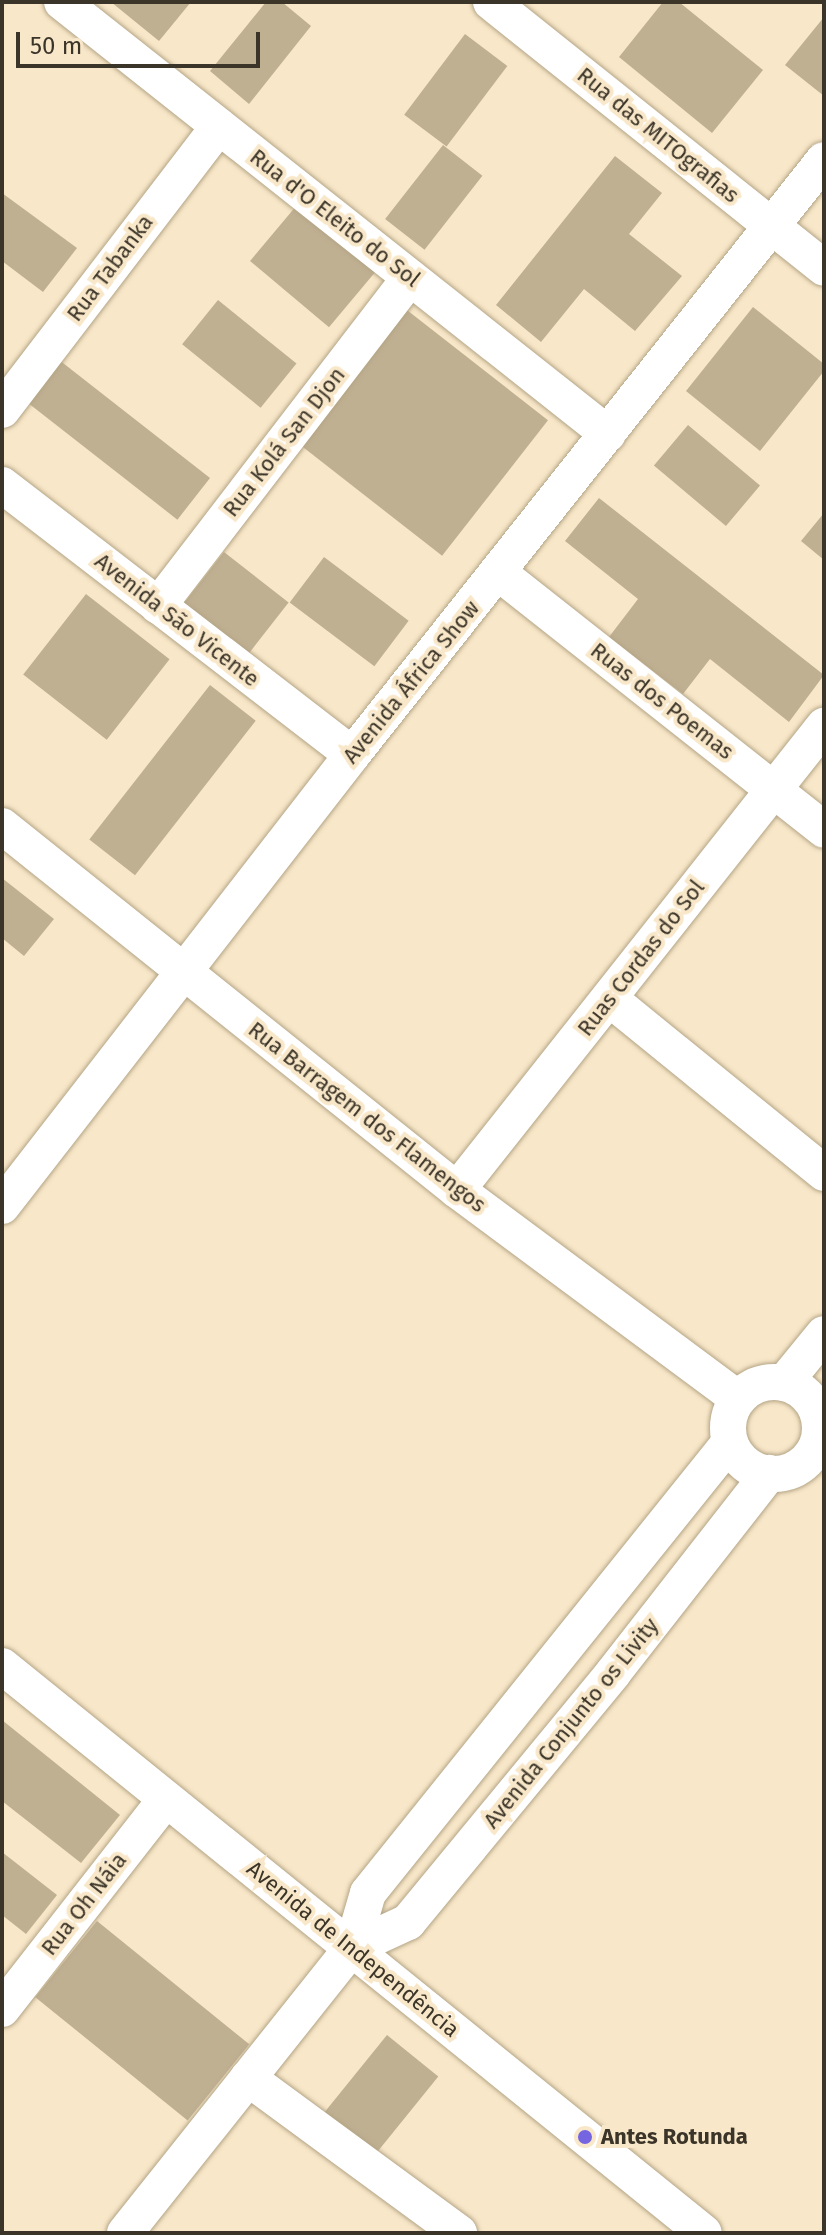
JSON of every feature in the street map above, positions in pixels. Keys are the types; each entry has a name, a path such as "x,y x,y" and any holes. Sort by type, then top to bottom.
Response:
{"street":[{"name":"Rua das MITOgrafias","path":"491,2 824,268"},
{"name":"Rua d'O Eleito do Sol","path":"66,3 608,434"},
{"name":"Rua Tabanka","path":"2,410 219,126"},
{"name":"Avenida África Show","path":"2,1206 352,755 824,160"},
{"name":"Rua Kolá San Djon","path":"158,606 410,278"},
{"name":"Avenida São Vicente","path":"2,485 352,755"},
{"name":"Ruas dos Poemas","path":"499,573 824,830"},
{"name":"Ruas Cordas do Sol","path":"457,1190 824,726"},
{"name":"Rua Barragem dos Flamengos","path":"2,826 457,1190 738,1399"},
{"path":"610,999 824,1173"},
{"path":"784,1383 824,1334"},
{"path":"784,1383 820,1404 817,1462 769,1473 742,1461 730,1442 729,1419 738,1399 758,1385 784,1383"},
{"name":"Avenida Conjunto os Livity","path":"125,2233 352,1948 368,1893 730,1442"},
{"name":"Avenida Conjunto os Livity","path":"352,1948 408,1922 613,1673 769,1473"},
{"name":"Avenida de Independência","path":"2,1666 704,2233"},
{"name":"Rua Oh Náia","path":"2,2009 166,1799"},
{"path":"248,2078 459,2233"}],"building":[{"path":"111,2 191,2 159,41"},
{"path":"266,2 282,2 311,26 249,104 210,71"},
{"path":"663,2 679,2 763,70 712,133 619,57"},
{"path":"824,17 824,96 785,65"},
{"path":"465,34 507,66 447,147 404,115"},
{"path":"443,145 482,176 425,250 385,219"},
{"path":"615,156 662,193 629,234 682,276 635,331 584,289 541,342 496,305"},
{"path":"2,193 77,248 43,292 2,261"},
{"path":"297,205 376,271 329,327 250,261"},
{"path":"218,300 296,364 261,408 182,344"},
{"path":"403,307 548,420 442,556 297,443"},
{"path":"753,307 824,364 824,371 760,451 686,391"},
{"path":"54,356 210,478 177,520 21,398"},
{"path":"688,425 760,485 726,526 654,466"},
{"path":"599,498 824,675 789,722 710,659 683,694 609,637 638,599 565,541"},
{"path":"824,513 824,560 801,541"},
{"path":"224,552 289,602 244,659 180,609"},
{"path":"324,557 409,621 374,666 290,603"},
{"path":"86,594 170,659 107,740 23,674"},
{"path":"210,685 256,721 135,875 89,839"},
{"path":"2,878 54,919 24,956 2,938"},
{"path":"2,1720 120,1815 81,1863 2,1801"},
{"path":"2,1852 57,1895 26,1934 2,1915"},
{"path":"97,1921 249,2044 188,2121 35,1997"},
{"path":"387,2035 438,2077 372,2159 320,2117"}],"place":[{"name":"Antes Rotunda","path":"585,2137"}]}
